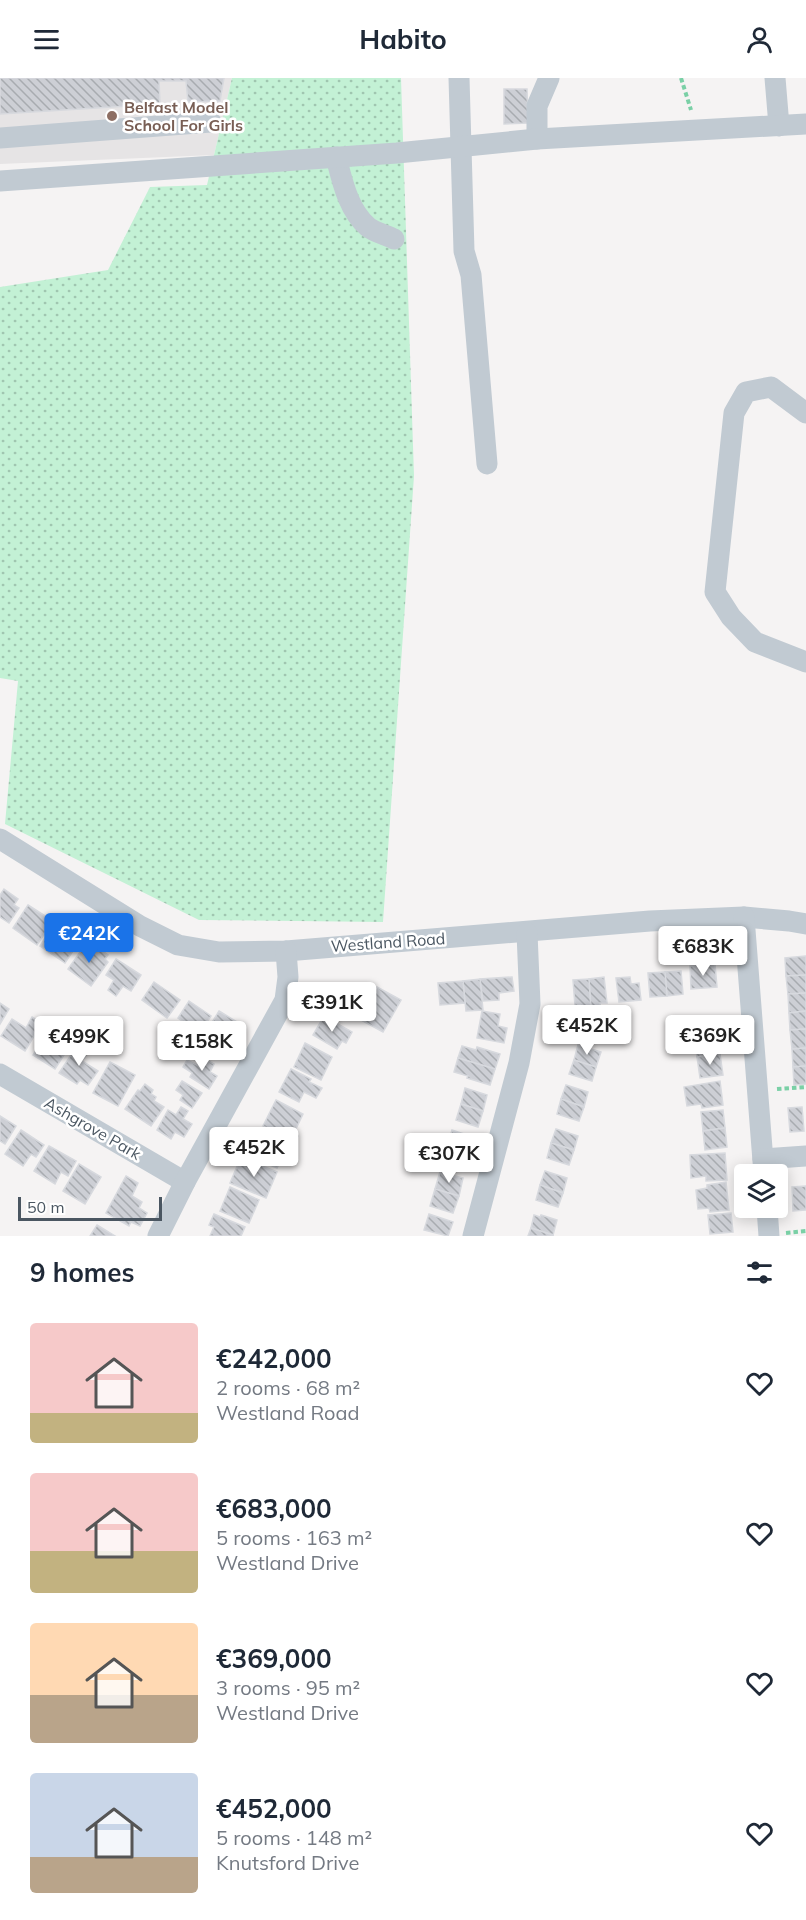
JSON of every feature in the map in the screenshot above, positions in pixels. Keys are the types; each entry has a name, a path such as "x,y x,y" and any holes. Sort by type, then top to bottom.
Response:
{"street":[{"path":"459,78 464,251 471,275 487,464"},
{"path":"537,139 537,106 549,78"},
{"path":"775,78 779,126"},
{"path":"0,138 211,122"},
{"path":"0,181 336,157 537,139 806,124"},
{"path":"336,157 345,191 358,214 368,227 394,239"},
{"path":"806,413 771,387 746,392 734,414 714,592 731,618 755,642 806,662"},
{"name":"Westland Road","path":"0,838 140,926 178,945 219,952 285,951 527,933 650,921 744,917 800,921"},
{"path":"744,917 764,1164"},
{"path":"473,1236 519,1063 530,1004 527,933"},
{"path":"158,1236 185,1182 285,1000 288,977 285,951"},
{"name":"Ashgrove Park","path":"0,1074 185,1182"},
{"path":"775,1164 806,1156"},
{"path":"767,1218 769,1236"}],"path":[{"path":"681,78 688,97 689,111 700,110"},
{"path":"758,1091 806,1087"}],"shaded area":[{"name":"Belfast Model School For Girls","path":"0,78 232,78 214,155 0,164"}],"green space":[{"path":"232,78 401,78 414,476 383,922 199,920 5,824 18,681 0,678 0,287 108,270 150,187 207,185"}],"building":[{"path":"0,78 224,78 220,101 188,102 186,81 159,81 160,104 0,114"},
{"path":"504,89 527,89 528,123 504,124"},
{"path":"4,889 18,899 14,905 19,908 9,923 0,917 0,895"},
{"path":"28,905 53,921 37,945 13,928"},
{"path":"56,921 81,939 65,963 40,946"},
{"path":"85,945 92,950 95,946 108,955 105,959 108,962 91,986 68,969"},
{"path":"806,956 806,975 786,976 785,958"},
{"path":"116,959 141,975 131,991 123,986 116,996 108,990 114,980 106,975"},
{"path":"715,964 717,987 691,989 690,966"},
{"path":"681,971 683,994 667,996 665,972"},
{"path":"665,972 667,996 650,997 648,973"},
{"path":"806,975 806,993 788,994 786,976"},
{"path":"512,977 514,991 499,993 499,1000 483,1001 480,979"},
{"path":"604,977 607,1003 600,1003 601,1010 591,1011 589,979"},
{"path":"630,977 631,984 639,983 641,1000 619,1002 616,978"},
{"path":"480,979 483,1010 466,1011 463,981"},
{"path":"589,979 591,1011 581,1012 580,1005 575,1006 573,980"},
{"path":"463,981 465,1003 440,1005 438,983"},
{"path":"154,982 180,1000 167,1018 142,1000"},
{"path":"377,987 401,1000 383,1032 359,1019"},
{"path":"331,989 342,995 344,991 364,1002 353,1020 323,1003"},
{"path":"806,993 806,1011 789,1013 788,994"},
{"path":"189,1001 211,1016 200,1033 193,1028 188,1036 178,1028 182,1021 178,1018"},
{"path":"0,1003 9,1009 0,1024"},
{"path":"219,1011 242,1025 232,1043 224,1039 213,1059 200,1051 211,1031 208,1029"},
{"path":"482,1011 500,1014 498,1026 507,1028 504,1043 477,1038"},
{"path":"806,1011 806,1029 790,1030 789,1013"},
{"path":"324,1016 352,1032 346,1043 342,1041 337,1049 313,1035"},
{"path":"32,1017 42,1023 25,1051 1,1036 12,1019 26,1028"},
{"path":"51,1027 73,1041 55,1069 33,1055"},
{"path":"806,1029 806,1048 792,1049 790,1030"},
{"path":"717,1033 720,1054 697,1057 694,1036"},
{"path":"79,1043 90,1050 82,1061 98,1071 88,1085 80,1080 77,1084 59,1073"},
{"path":"305,1043 332,1057 321,1080 294,1067"},
{"path":"578,1045 601,1052 596,1067 574,1060"},
{"path":"462,1046 476,1050 477,1047 500,1054 495,1069 458,1058"},
{"path":"806,1048 806,1066 793,1067 792,1049"},
{"path":"720,1054 723,1075 700,1078 697,1057"},
{"path":"201,1057 214,1064 210,1072 217,1076 209,1089 190,1077 192,1073 183,1067 187,1060 197,1065"},
{"path":"458,1058 495,1069 490,1085 454,1072"},
{"path":"574,1060 596,1067 592,1081 569,1074"},
{"path":"110,1062 135,1075 118,1106 93,1093"},
{"path":"806,1066 806,1084 794,1085 793,1067"},
{"path":"291,1069 311,1079 309,1082 322,1088 316,1098 304,1092 299,1102 279,1092"},
{"path":"182,1081 202,1093 192,1108 180,1100 183,1095 176,1090"},
{"path":"720,1081 723,1105 702,1108 701,1104 687,1106 684,1087"},
{"path":"145,1084 153,1090 151,1094 156,1097 154,1101 164,1107 151,1126 125,1109"},
{"path":"566,1085 588,1092 584,1107 561,1099"},
{"path":"465,1088 487,1095 483,1111 461,1104"},
{"path":"561,1099 584,1107 579,1121 557,1114"},
{"path":"276,1100 303,1114 294,1133 298,1136 295,1143 263,1126"},
{"path":"461,1104 483,1111 478,1127 456,1120"},
{"path":"181,1107 188,1111 183,1119 192,1124 184,1137 175,1132 171,1139 157,1130 168,1110 176,1115"},
{"path":"802,1107 804,1131 790,1132 788,1108"},
{"path":"723,1110 725,1128 703,1131 701,1112"},
{"path":"0,1116 16,1126 5,1144 0,1141"},
{"path":"725,1128 727,1147 705,1150 703,1131"},
{"path":"556,1129 578,1136 574,1150 551,1143"},
{"path":"21,1130 44,1145 36,1157 31,1154 23,1166 5,1154"},
{"path":"452,1130 476,1138 471,1154 447,1147"},
{"path":"257,1131 284,1144 278,1156 282,1158 277,1168 246,1154"},
{"path":"551,1143 574,1150 569,1165 547,1158"},
{"path":"49,1146 76,1161 68,1176 61,1172 55,1184 34,1171"},
{"path":"447,1147 471,1154 466,1171 442,1164"},
{"path":"725,1153 727,1180 706,1181 706,1176 691,1178 690,1155"},
{"path":"241,1157 277,1172 266,1198 230,1183"},
{"path":"79,1164 101,1177 85,1204 63,1191"},
{"path":"545,1171 567,1178 563,1193 540,1185"},
{"path":"440,1172 463,1178 459,1196 435,1189"},
{"path":"126,1176 138,1183 132,1196 142,1202 139,1208 147,1213 140,1226 131,1222 129,1226 106,1213"},
{"path":"726,1182 729,1210 710,1212 709,1208 698,1209 696,1190 707,1188 707,1185"},
{"path":"540,1185 563,1193 558,1207 536,1200"},
{"path":"806,1186 806,1210 793,1211 792,1187"},
{"path":"230,1187 259,1200 249,1223 220,1211"},
{"path":"435,1189 459,1196 453,1213 430,1206"},
{"path":"731,1213 733,1232 710,1234 708,1215"},
{"path":"214,1214 245,1227 241,1236 210,1236 214,1227 209,1225"},
{"path":"429,1214 453,1222 448,1236 424,1230"},
{"path":"534,1215 557,1220 553,1235 531,1228"},
{"path":"97,1225 115,1236 90,1236"},
{"path":"531,1228 553,1235 553,1236 528,1236"}],"place":[{"name":"Belfast Model School For Girls","path":"112,116"}]}
